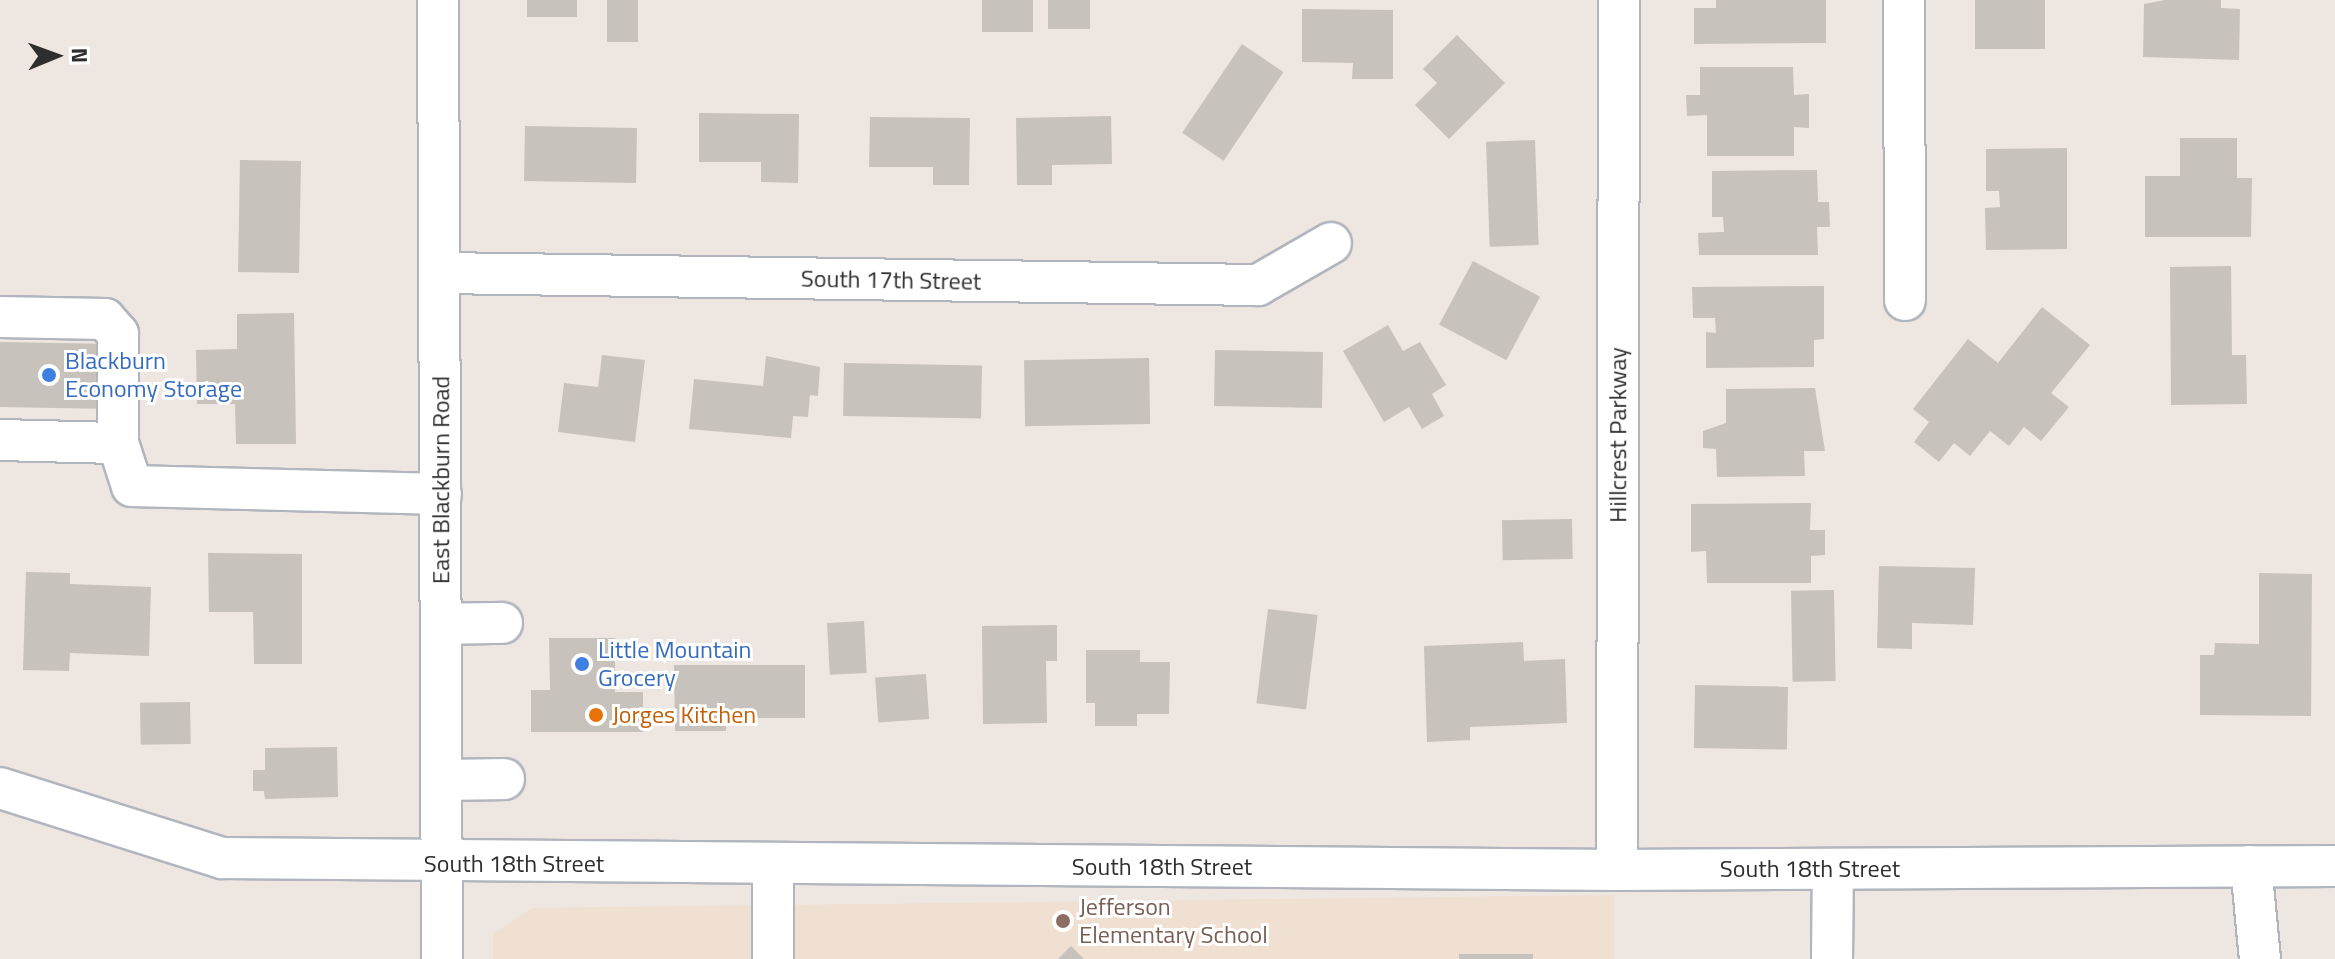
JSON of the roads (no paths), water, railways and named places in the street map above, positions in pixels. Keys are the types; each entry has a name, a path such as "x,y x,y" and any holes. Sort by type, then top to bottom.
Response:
{"street":[{"name":"East Blackburn Road","path":"438,0 446,780 442,959"},
{"name":"Hillcrest Parkway","path":"1617,870 1619,0"},
{"path":"1904,0 1905,300"},
{"name":"South 17th Street","path":"440,273 1258,285 1331,243"},
{"path":"0,317 105,319 118,334 118,443 132,486 441,494"},
{"path":"0,440 118,443"},
{"path":"442,624 502,623"},
{"path":"446,780 504,779"},
{"name":"South 18th Street","path":"0,788 222,858 444,864 1617,870 2335,866"},
{"path":"773,865 773,959"},
{"path":"2251,866 2260,959"},
{"path":"1832,959 1833,870"}],"place":[{"name":"Blackburn Economy Storage","path":"49,375"},
{"name":"Little Mountain Grocery","path":"582,664"},
{"name":"Jorges Kitchen","path":"596,715"},
{"name":"Jefferson Elementary School","path":"1063,921"}]}
